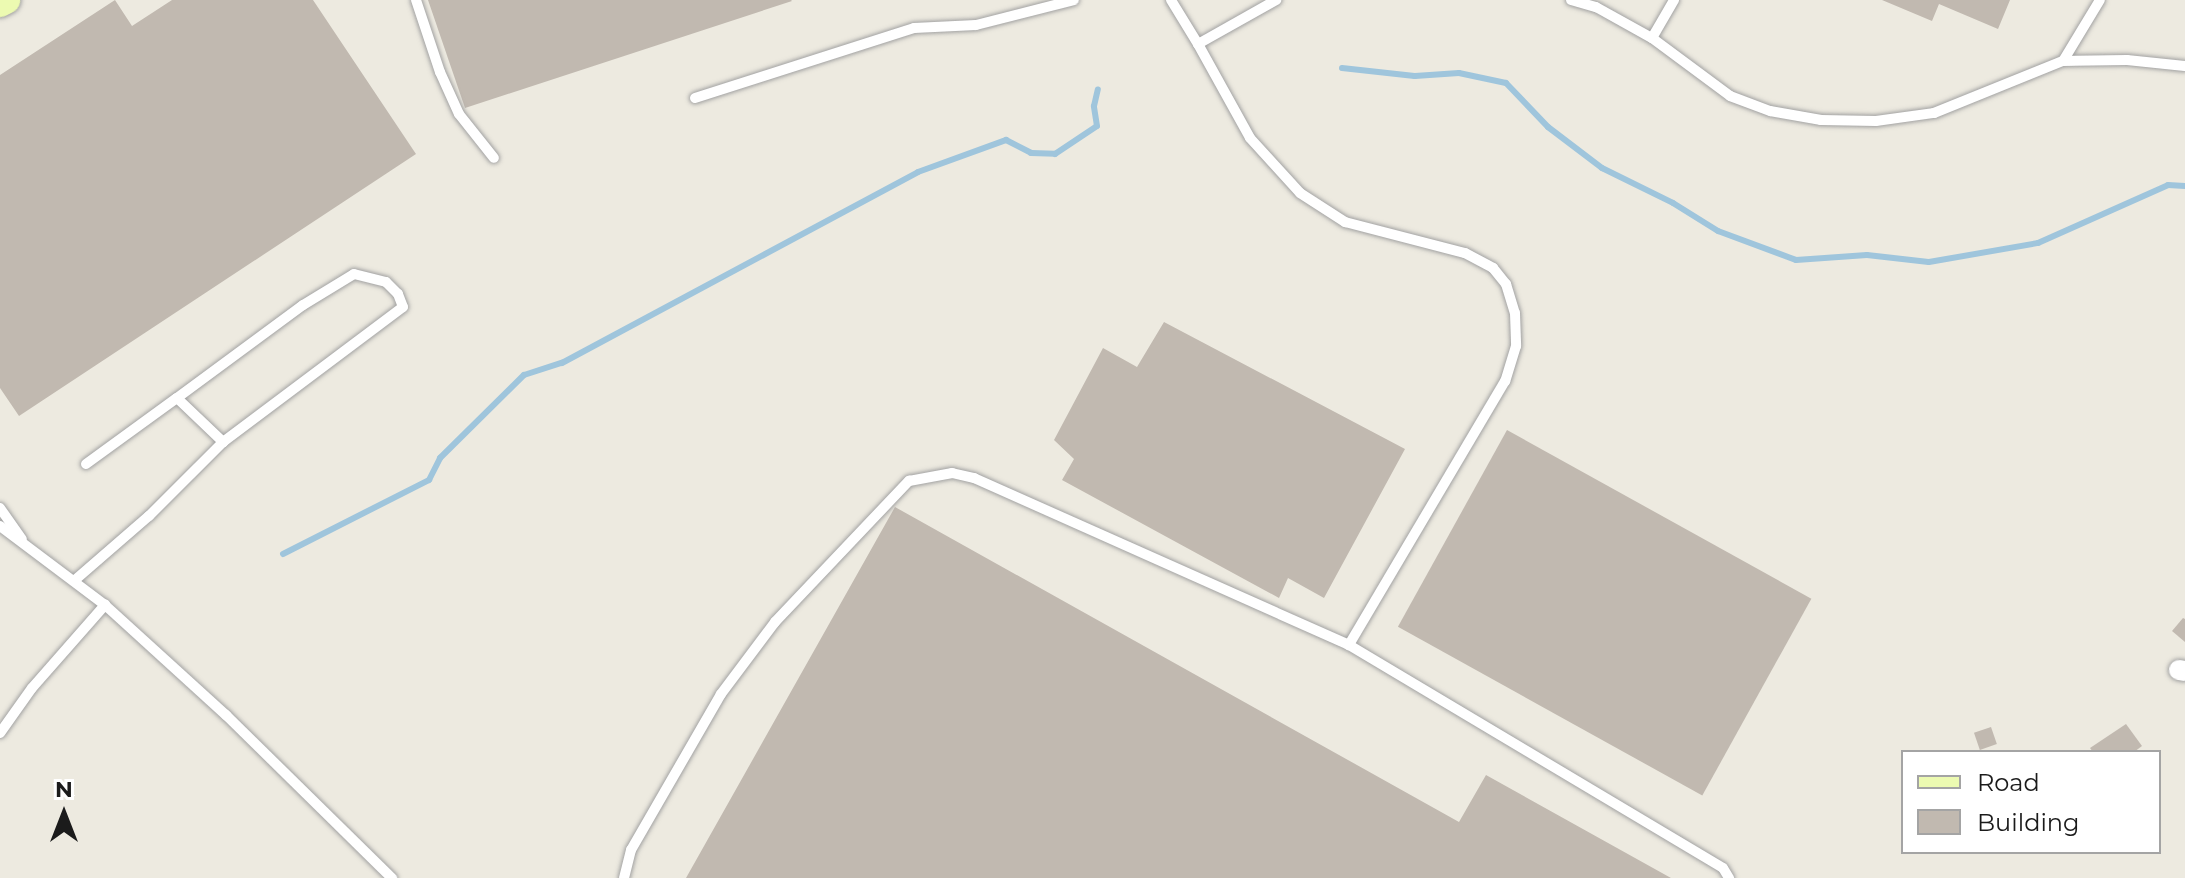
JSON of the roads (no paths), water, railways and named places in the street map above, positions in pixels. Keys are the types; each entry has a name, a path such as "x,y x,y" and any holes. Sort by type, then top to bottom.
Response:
{"street":[{"path":"0,3 6,0"}],"lane":[{"path":"416,0 440,72 459,114 494,158"},
{"path":"695,98 914,28 976,25 1074,0"},
{"path":"1171,0 1250,138 1300,193 1345,222 1465,253 1493,268 1506,284 1515,313 1516,346 1505,381 1349,645"},
{"path":"1198,44 1276,0"},
{"path":"1571,0 1596,7 1652,38 1730,96 1770,111 1821,120 1876,121 1934,113 2063,61 2127,60 2185,66"},
{"path":"1652,38 1674,0"},
{"path":"2063,61 2100,0"},
{"path":"75,580 149,516 223,442 403,307 398,294 386,282 354,274 303,305 86,464"},
{"path":"177,398 223,442"},
{"path":"624,878 631,850 721,694 775,622 909,481 952,473 974,478 1349,645 1723,868 1729,878"},
{"path":"0,508 30,551"},
{"path":"0,526 105,605 237,725 392,878"},
{"path":"0,733 32,688 105,605"}],"waterway":[{"path":"1342,68 1415,76 1459,73 1506,83 1548,127 1602,168 1673,203 1718,231 1796,260 1867,255 1929,262 2038,243 2168,185 2185,186"},
{"path":"283,554 429,480 440,458 524,375 562,363 918,172 1006,140 1031,153 1055,154 1097,126 1094,106 1098,89"}]}
